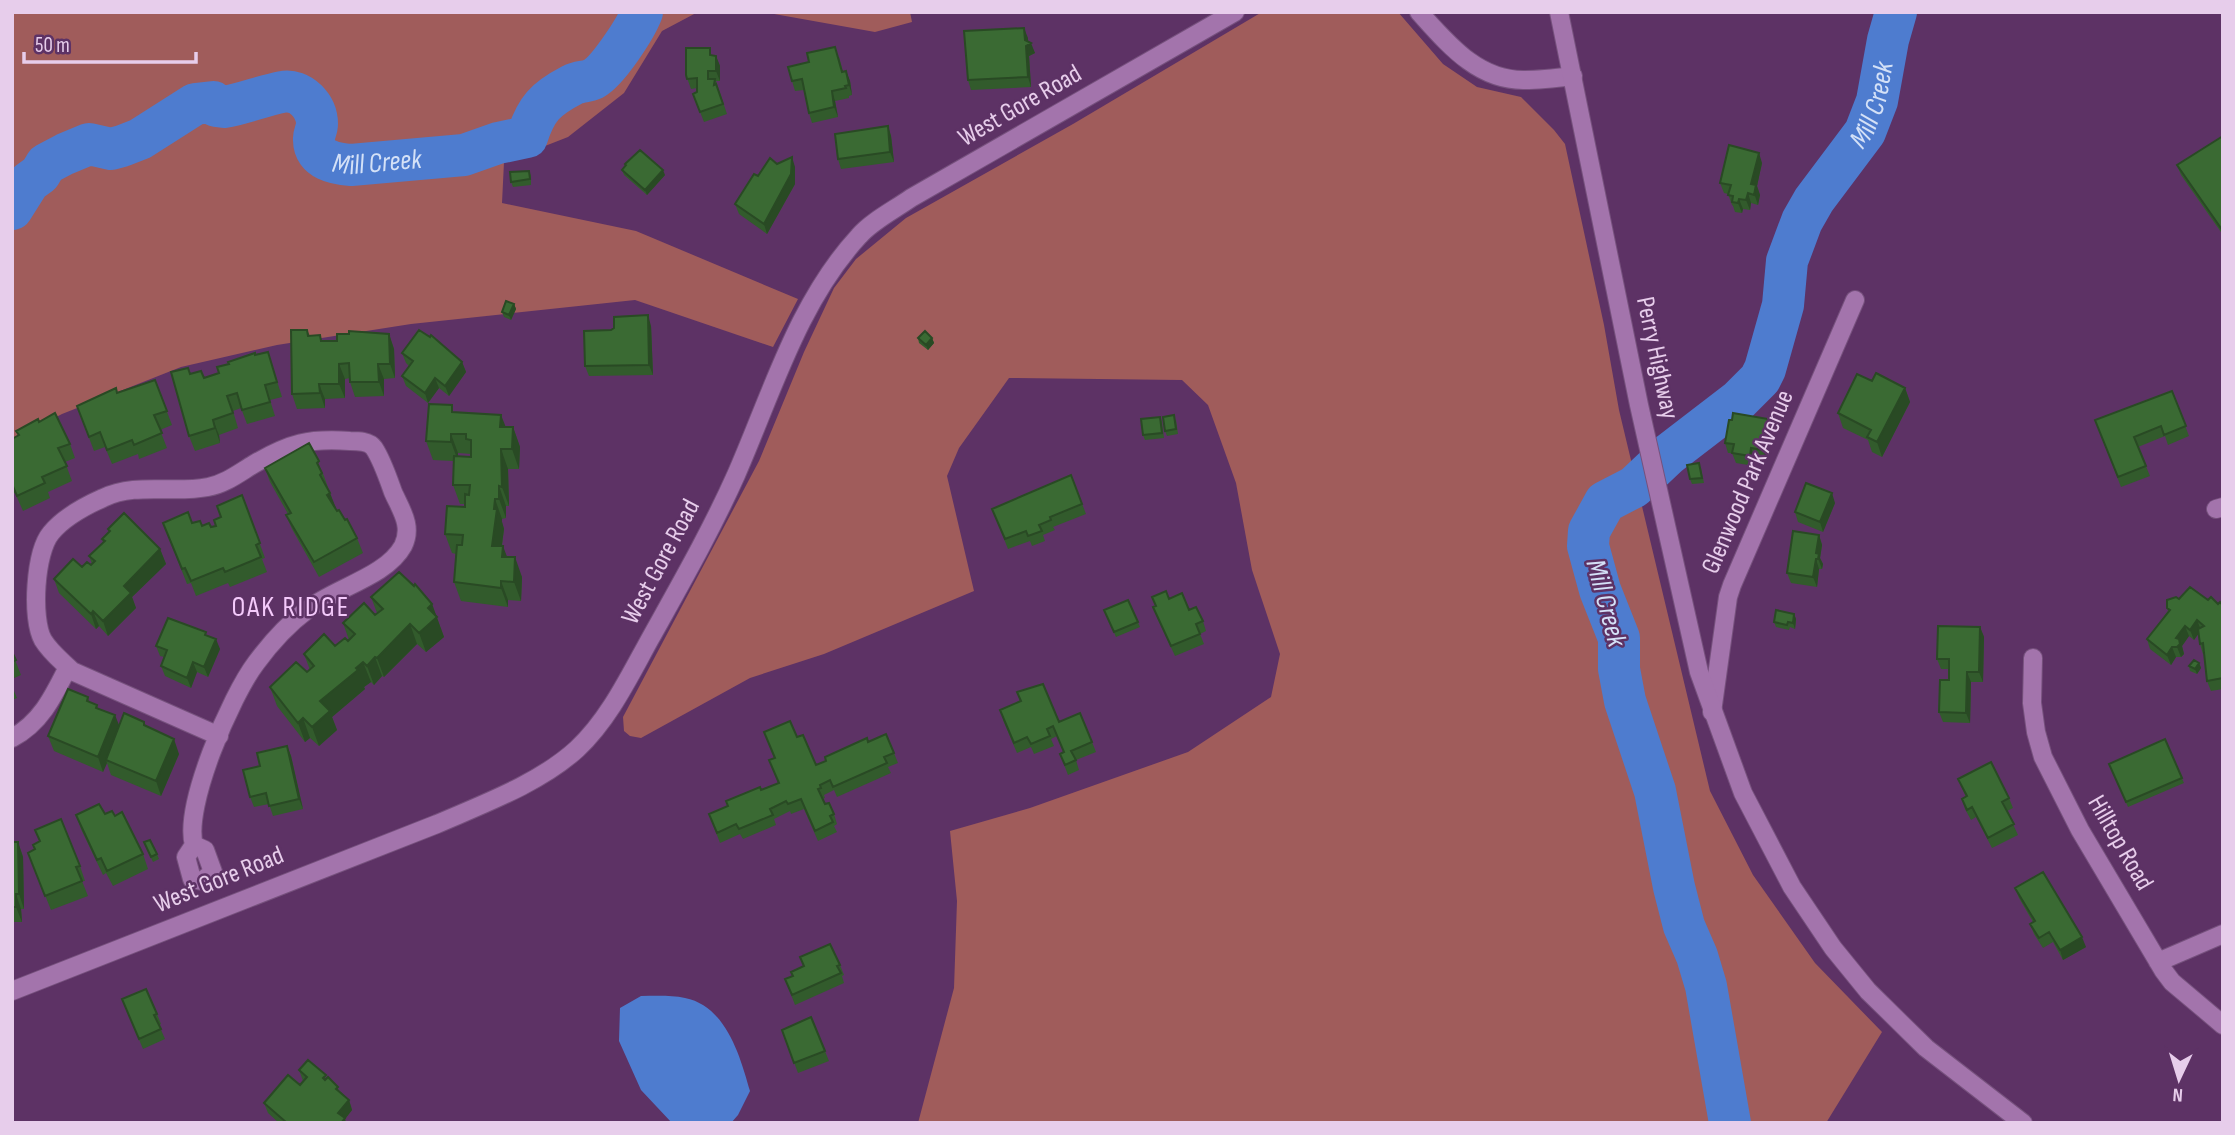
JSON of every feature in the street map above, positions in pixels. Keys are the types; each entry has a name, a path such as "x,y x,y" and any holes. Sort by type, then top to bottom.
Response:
{"street":[{"name":"West Gore Road","path":"12,990 466,811 552,768 576,750 592,735 621,692 673,598 735,477 805,313 824,282 860,234 911,198 1235,12"},
{"path":"1419,12 1454,50 1483,71 1523,81 1573,76"},
{"name":"Perry Highway","path":"1559,12 1639,405 1699,672 1712,712"},
{"name":"Glenwood Park Avenue","path":"1855,300 1732,584 1712,712 1743,793 1769,846 1791,887 1833,948 1868,991 1901,1025 1963,1078 2023,1123"},
{"path":"216,909 202,881 213,872 205,850 194,845 191,834 195,804 219,736 244,682 256,663 308,609 394,558 407,535 408,526 373,446 356,441 322,439 300,442 254,464 236,477 210,487 116,492 76,512 50,533 43,549 36,597 41,638 54,655 72,671 219,736"},
{"name":"Hilltop Road","path":"2033,658 2032,703 2036,732 2043,757 2080,830 2172,982 2223,1025"},
{"path":"12,738 35,723 68,667"},
{"path":"2158,962 2223,934"}],"shaded area":[{"path":"12,12 725,12 696,13 662,31 624,93 568,137 504,162 502,203 636,231 798,299 773,347 635,300 411,324 277,345 181,367 62,414 12,440"},
{"path":"763,12 910,12 912,22 875,32"},
{"path":"1262,12 1398,12 1443,64 1477,87 1521,97 1565,144 1604,325 1619,410 1710,791 1753,875 1815,963 1882,1032 1826,1123 918,1123 954,988 957,901 950,831 1030,808 1188,752 1271,697 1280,654 1252,570 1236,483 1208,405 1182,380 1009,378 959,448 947,476 974,591 824,654 750,678 641,738 630,736 624,731 623,717 759,461 834,288 856,259 906,218 1073,124"}],"water":[{"path":"641,996 685,998 711,1011 721,1022 736,1048 750,1091 731,1123 672,1123 641,1090 619,1041 620,1008"}],"building":[{"path":"1024,28 1025,40 1031,43 1026,46 1028,77 968,80 964,31"},
{"path":"835,47 849,85 832,91 834,107 809,113 802,79 792,81 788,67 809,62 807,53"},
{"path":"686,48 710,48 710,55 716,56 716,71 708,71 708,79 715,79 714,85 716,84 723,104 700,112 693,94 697,92 697,78 687,79 686,75"},
{"path":"888,126 890,152 838,159 835,134"},
{"path":"2223,136 2223,231 2177,165"},
{"path":"1729,145 1759,153 1751,184 1756,185 1754,195 1748,193 1746,200 1739,199 1738,203 1732,202 1733,196 1728,195 1731,185 1720,183"},
{"path":"640,150 663,170 645,190 622,170"},
{"path":"792,157 791,174 764,224 735,204 754,174 758,176 770,158 777,164"},
{"path":"529,171 530,179 511,182 510,172"},
{"path":"506,301 514,304 509,315 502,312"},
{"path":"648,315 649,365 585,366 584,331 611,330 614,328 614,317"},
{"path":"291,330 307,330 308,336 320,335 321,341 337,341 337,334 349,334 349,331 389,334 390,364 378,364 379,382 350,382 349,363 339,364 339,384 319,384 320,393 292,394"},
{"path":"419,330 430,337 431,335 462,362 445,386 435,378 425,393 402,376 413,361 402,353"},
{"path":"925,331 932,338 926,345 918,338"},
{"path":"268,352 277,382 265,385 270,402 242,410 237,393 227,396 233,413 213,420 215,428 189,436 171,372 188,368 190,374 201,371 204,378 219,373 217,367 229,364 228,362 255,353"},
{"path":"1876,373 1905,388 1877,442 1867,437 1871,430 1838,413 1857,374 1872,381"},
{"path":"155,380 167,411 154,415 162,433 134,445 132,440 107,450 100,432 89,437 77,406 116,388 117,393"},
{"path":"2172,391 2186,426 2164,435 2161,426 2134,437 2146,466 2118,477 2095,420"},
{"path":"429,404 452,405 452,412 501,415 500,427 513,427 512,449 501,449 502,487 499,486 499,499 495,499 494,509 497,509 492,546 503,546 502,557 515,557 514,582 501,581 501,588 454,582 457,545 462,545 463,535 445,534 447,506 465,507 465,494 469,495 470,485 453,485 454,456 471,457 471,440 466,439 466,434 451,434 451,442 426,441"},
{"path":"55,413 70,444 58,448 67,466 42,477 45,483 17,496 12,484 12,439 19,435 16,431"},
{"path":"1733,413 1768,419 1763,450 1751,448 1750,456 1732,453 1734,444 1725,443"},
{"path":"1174,415 1176,429 1165,431 1163,417"},
{"path":"1160,417 1162,433 1143,435 1141,419"},
{"path":"309,443 319,461 317,463 322,473 320,475 330,493 327,495 337,511 347,519 357,538 314,562 286,515 291,513 265,468"},
{"path":"1699,463 1702,478 1690,479 1687,465"},
{"path":"1071,475 1082,504 1050,517 1051,520 1039,525 1042,531 1028,536 1026,531 1005,539 992,509"},
{"path":"1806,483 1832,493 1820,522 1795,512"},
{"path":"242,495 260,543 256,545 261,557 225,572 223,568 191,581 185,568 182,569 163,523 188,512 192,523 200,521 202,526 209,523 211,527 216,526 214,520 221,517 217,506"},
{"path":"124,513 160,549 124,586 131,593 103,621 93,611 91,614 54,579 73,559 82,567 87,562 91,565 95,561 89,556 105,541 102,539 110,531 108,529"},
{"path":"1793,531 1819,535 1816,553 1819,554 1813,577 1787,573"},
{"path":"399,572 414,586 415,584 432,604 428,608 437,617 419,633 410,624 377,658 367,666 363,662 356,668 358,670 320,701 330,711 312,727 303,718 298,723 270,687 296,662 307,672 314,666 304,654 324,634 335,646 345,638 348,641 355,634 343,623 364,603 375,615 383,609 371,597"},
{"path":"2190,587 2208,600 2211,597 2223,606 2223,678 2207,681 2203,643 2200,644 2198,629 2204,626 2197,620 2190,630 2185,626 2176,638 2180,644 2172,647 2167,655 2147,639 2170,610 2167,608 2167,600 2176,597 2179,599"},
{"path":"1166,591 1169,599 1182,593 1189,610 1196,607 1203,621 1196,624 1200,634 1171,646 1153,607 1156,606 1152,597"},
{"path":"1128,600 1138,622 1114,632 1104,610"},
{"path":"1776,610 1794,614 1793,623 1788,622 1787,625 1774,622"},
{"path":"168,618 206,632 205,635 216,639 204,667 193,662 187,678 161,666 167,650 156,646"},
{"path":"1938,626 1980,627 1979,672 1967,672 1966,713 1939,712 1940,680 1949,680 1949,659 1937,659"},
{"path":"2194,660 2199,663 2195,669 2189,666"},
{"path":"1043,684 1059,722 1080,713 1092,742 1071,751 1076,760 1065,765 1060,754 1064,752 1053,726 1047,729 1050,736 1031,744 1027,737 1014,743 1000,710 1021,701 1017,692"},
{"path":"68,689 88,697 87,701 97,705 96,708 115,715 98,757 48,736"},
{"path":"124,713 174,739 156,781 106,760"},
{"path":"790,721 797,737 803,735 816,765 826,761 825,757 867,738 868,742 886,734 894,753 884,757 887,763 833,787 830,780 820,785 821,788 818,789 825,804 829,803 834,814 830,816 833,822 815,831 801,799 788,804 786,801 770,809 773,815 739,829 736,824 717,833 709,814 728,806 726,801 760,787 761,790 779,783 769,760 775,758 764,732"},
{"path":"2165,739 2182,778 2126,802 2109,764"},
{"path":"287,746 299,799 269,806 266,793 250,797 243,770 260,766 257,753"},
{"path":"1991,762 2009,798 2002,802 2014,824 1988,838 1972,807 1967,810 1962,799 1967,796 1958,779"},
{"path":"99,804 105,814 112,811 115,816 122,812 143,854 107,871 101,858 97,860 76,815"},
{"path":"61,819 80,866 76,867 82,881 45,896 28,853 35,849 33,845 40,841 35,830"},
{"path":"150,840 157,854 151,857 144,842"},
{"path":"12,842 18,842 19,894 16,894 16,907 12,907"},
{"path":"2043,872 2082,937 2060,950 2049,932 2039,938 2030,924 2035,921 2015,888"},
{"path":"830,944 841,973 792,995 785,979 793,976 791,972 804,966 800,957"},
{"path":"146,989 161,1029 139,1039 122,999"},
{"path":"811,1017 825,1051 794,1063 782,1030"},
{"path":"308,1060 326,1075 323,1078 325,1080 328,1077 338,1087 336,1089 349,1100 338,1113 345,1118 341,1123 287,1123 264,1103 288,1075 300,1085 307,1077 299,1070"}],"waterway":[{"name":"Mill Creek","path":"12,209 29,182 40,174 46,164 89,144 111,149 140,139 195,104 213,102 216,106 224,107 282,92 295,93 307,100 314,111 317,124 314,140 318,152 327,160 351,165 464,155 498,143 527,137 534,119 548,100 575,84 593,79 614,59 642,12"},
{"name":"Mill Creek","path":"1730,1123 1706,986 1684,926 1655,791 1625,701 1619,669 1619,638 1600,590 1588,546 1589,531 1605,502 1634,487 1669,454 1738,401 1760,379 1783,305 1787,261 1802,221 1814,200 1865,132 1877,101 1896,12"}],"district":[{"name":"OAK RIDGE","path":"291,607"}]}
